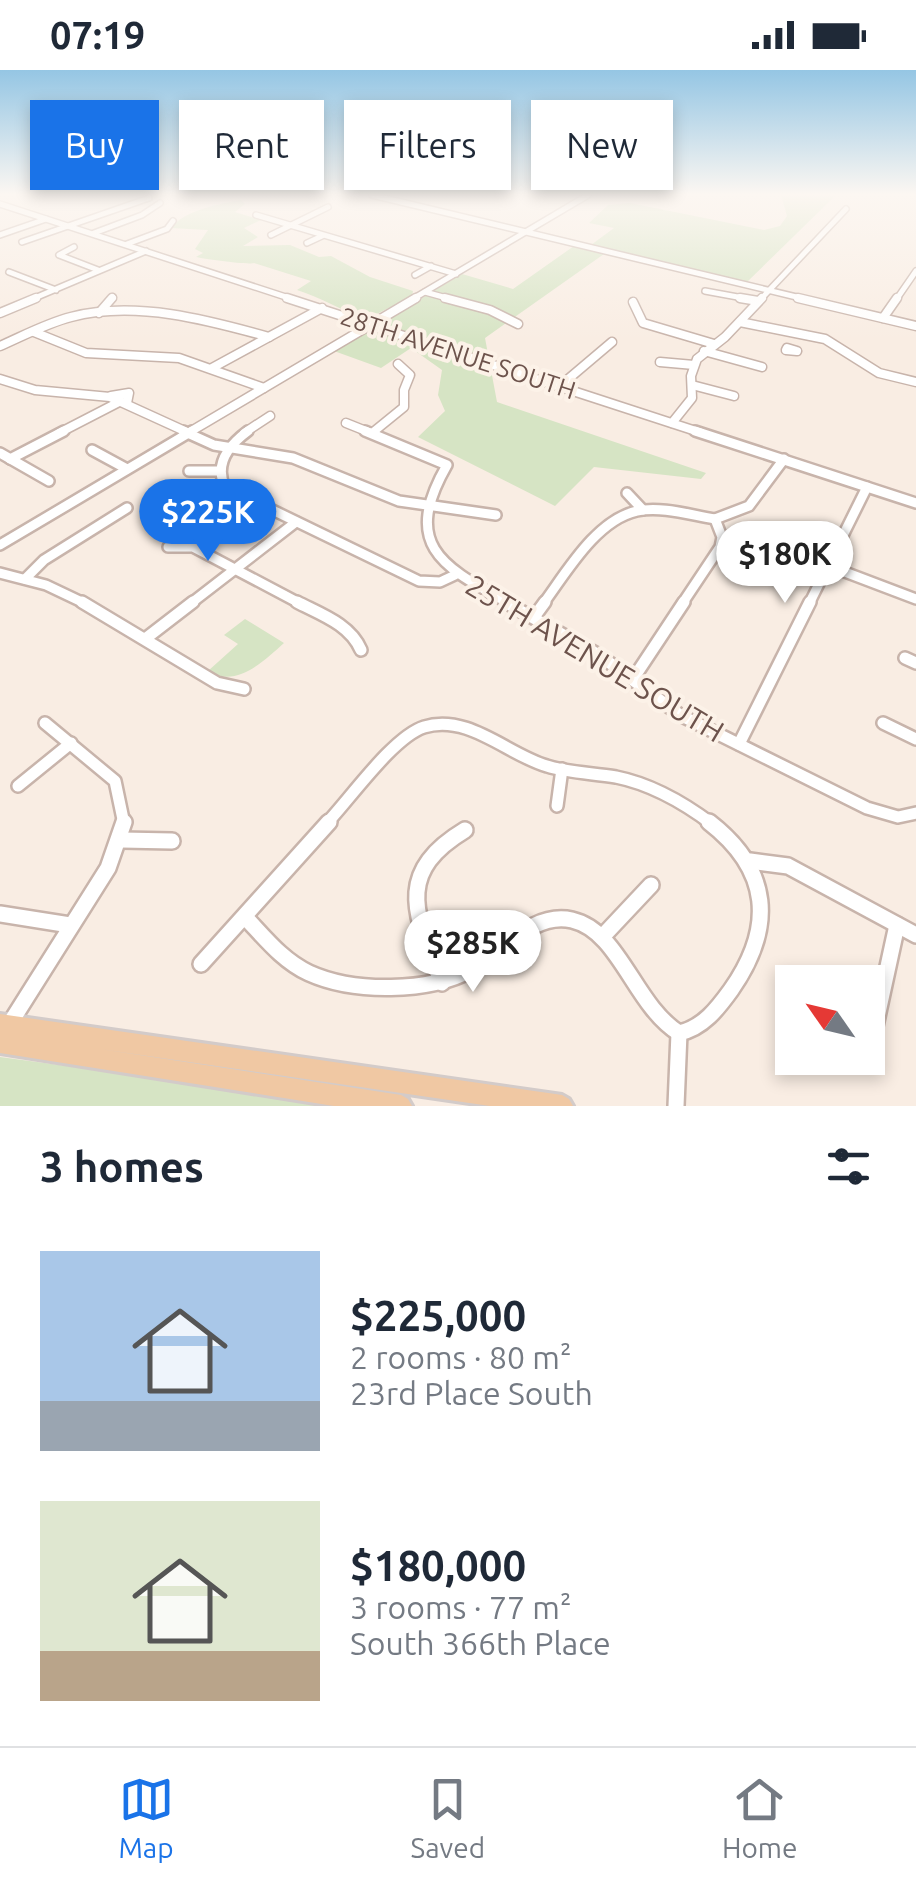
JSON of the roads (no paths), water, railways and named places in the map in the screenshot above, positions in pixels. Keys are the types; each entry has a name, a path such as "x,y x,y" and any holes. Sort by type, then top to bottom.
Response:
{"main road":[{"path":"2,1031 401,1106"},
{"path":"2,1031 562,1106"}],"street":[{"path":"347,243 456,274"},
{"path":"0,545 507,243"},
{"path":"573,243 916,326"},
{"path":"672,422 690,402 694,365 704,351 740,322 813,243"},
{"name":"28TH AVENUE SOUTH","path":"127,244 916,503"},
{"path":"340,253 356,246"},
{"path":"74,247 60,255 98,270"},
{"path":"0,313 146,250"},
{"path":"376,265 393,256"},
{"path":"415,275 431,266"},
{"path":"883,318 916,271"},
{"path":"9,272 56,290"},
{"path":"252,285 270,278"},
{"path":"705,290 758,301"},
{"path":"425,292 490,310 518,324"},
{"path":"99,313 112,297"},
{"path":"633,302 643,323 714,344"},
{"path":"212,368 322,308"},
{"path":"0,346 68,317 99,313 187,314 269,337"},
{"path":"740,322 801,332 850,353 879,374 916,382"},
{"path":"34,332 82,352 169,356 264,388"},
{"path":"792,348 801,332"},
{"path":"560,386 612,342"},
{"path":"121,355 128,345"},
{"path":"704,351 762,367"},
{"path":"660,362 694,365"},
{"path":"372,433 404,408 404,390 410,375 398,364"},
{"path":"0,379 35,390 110,397 188,434 228,448 293,458 387,498 496,516"},
{"path":"692,385 734,396"},
{"path":"10,459 124,402"},
{"path":"270,416 228,448 220,468 221,482 228,489 418,580 440,582 456,575 435,553 429,528 434,487 448,466 346,423"},
{"path":"92,450 127,469"},
{"path":"0,453 49,481"},
{"path":"534,617 610,524 623,515 644,510 715,519 749,506 784,460"},
{"path":"188,471 220,468"},
{"path":"738,744 867,487"},
{"path":"628,492 644,510"},
{"path":"25,580 44,560 127,508"},
{"path":"633,678 720,547 722,540 715,519"},
{"path":"145,638 296,522"},
{"path":"168,548 192,547 234,569 349,630 361,650"},
{"path":"828,566 916,598"},
{"path":"0,573 80,600 217,684 244,689"},
{"name":"25TH AVENUE SOUTH","path":"456,575 633,678 664,705 738,744 868,808 898,817 916,813"},
{"path":"2,1031 108,868 122,840 124,812 115,781 46,724"},
{"path":"883,724 916,738"},
{"path":"201,964 409,734 420,728 444,725 466,728 536,763 628,780 710,821 750,861 759,886 762,916 756,951 738,980 692,1030 679,1033 666,1026 645,1002 603,936 577,921 550,920 534,926 476,968 442,983 396,986 319,977 286,958 246,918"},
{"path":"18,786 71,742"},
{"path":"557,806 562,769"},
{"path":"442,983 419,920 414,891 430,857 465,830"},
{"path":"122,840 172,841"},
{"path":"750,861 782,863 916,935"},
{"path":"603,936 651,885"},
{"path":"0,914 70,925"},
{"path":"885,980 897,925"},
{"path":"676,1106 679,1033"}]}
